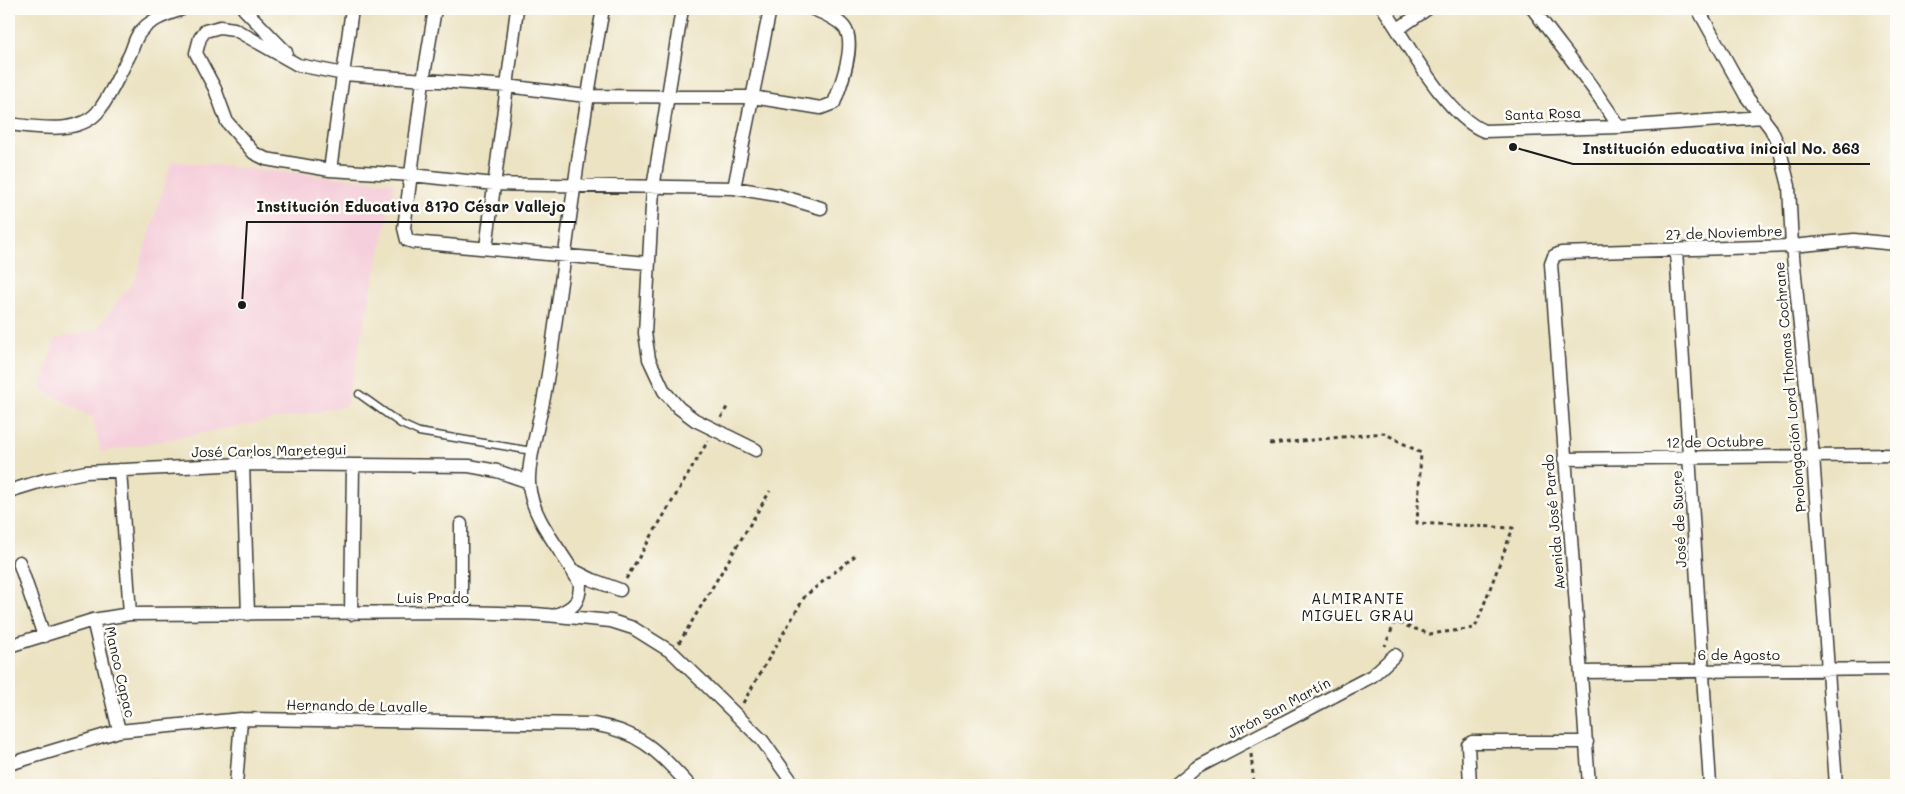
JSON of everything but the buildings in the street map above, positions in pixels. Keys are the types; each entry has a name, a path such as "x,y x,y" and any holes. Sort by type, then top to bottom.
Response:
{"street":[{"path":"9,124 50,129 69,127 85,121 99,111 130,54 136,36 154,21 182,9"},
{"path":"244,9 298,65"},
{"path":"330,170 352,9"},
{"path":"435,9 423,81 404,228 407,240 648,264"},
{"path":"486,248 517,9"},
{"path":"554,616 574,607 580,596 580,584 538,514 532,501 529,482 532,451 545,394 566,256 586,96 603,9"},
{"path":"682,9 652,188 645,334 649,359 664,391 679,408 715,430 756,450"},
{"path":"734,188 770,9"},
{"path":"813,9 831,17 843,26 849,35 848,59 834,103 821,108 752,97 586,96 507,86 344,74 298,65 234,29 220,27 205,31 200,38 196,52 215,89 227,122 254,152 266,159 330,170 412,175 494,184 734,188 776,196 821,208"},
{"name":"Santa Rosa","path":"1384,9 1449,106 1471,126 1484,131 1619,127 1762,118"},
{"path":"1398,29 1427,9"},
{"path":"1533,9 1561,49 1597,91 1619,127"},
{"name":"Prolongación Lord Thomas Cochrane","path":"1698,9 1746,96 1771,128 1779,147 1788,186 1812,456 1826,670 1836,785"},
{"name":"27 de Noviembre","path":"1554,256 1561,253 1792,246 1854,240 1896,244"},
{"name":"José de Sucre","path":"1676,250 1691,458 1710,785"},
{"name":"Avenida José Pardo","path":"1554,256 1551,264 1589,785"},
{"name":"12 de Octubre","path":"1564,459 1896,455"},
{"path":"243,464 248,614"},
{"name":"José Carlos Maretegui","path":"9,491 70,475 120,470 243,464 469,466 497,471 529,482"},
{"path":"351,614 353,465"},
{"path":"120,470 130,614"},
{"path":"461,524 461,612"},
{"path":"19,562 44,636"},
{"path":"573,570 620,590"},
{"name":"Luis Prado","path":"9,646 93,620 130,614 461,612 554,616 611,621 633,628 673,653 762,740 794,785"},
{"name":"Manco Capac","path":"93,620 119,731"},
{"name":"Jirón San Martín","path":"1175,785 1196,768 1249,742 1372,676 1389,652"},
{"name":"6 de Agosto","path":"1582,672 1896,668"},
{"path":"236,785 241,719"},
{"name":"Hernando de Lavalle","path":"9,764 119,731 241,719 593,724 613,728 638,737 654,749 689,785"},
{"path":"1470,785 1468,745 1472,742 1587,742"}],"lane":[{"path":"359,394 401,424 419,432 532,451"}],"path":[{"path":"620,590 727,407"},
{"path":"1270,444 1384,434 1421,453 1417,523 1513,528 1475,628 1430,634 1395,622 1389,652"},
{"path":"673,653 770,491"},
{"path":"736,714 805,596 856,555"},
{"path":"1249,742 1254,785"}],"shaded area":[{"path":"172,161 395,183 346,406 101,452 93,418 41,389 55,339 96,329 135,280"}],"place":[{"name":"Institución educativa inicial No. 863","path":"1513,147"},
{"name":"Institución Educativa 8170 César Vallejo","path":"242,305"}],"district":[{"name":"ALMIRANTE MIGUEL GRAU","path":"1358,608"}]}
